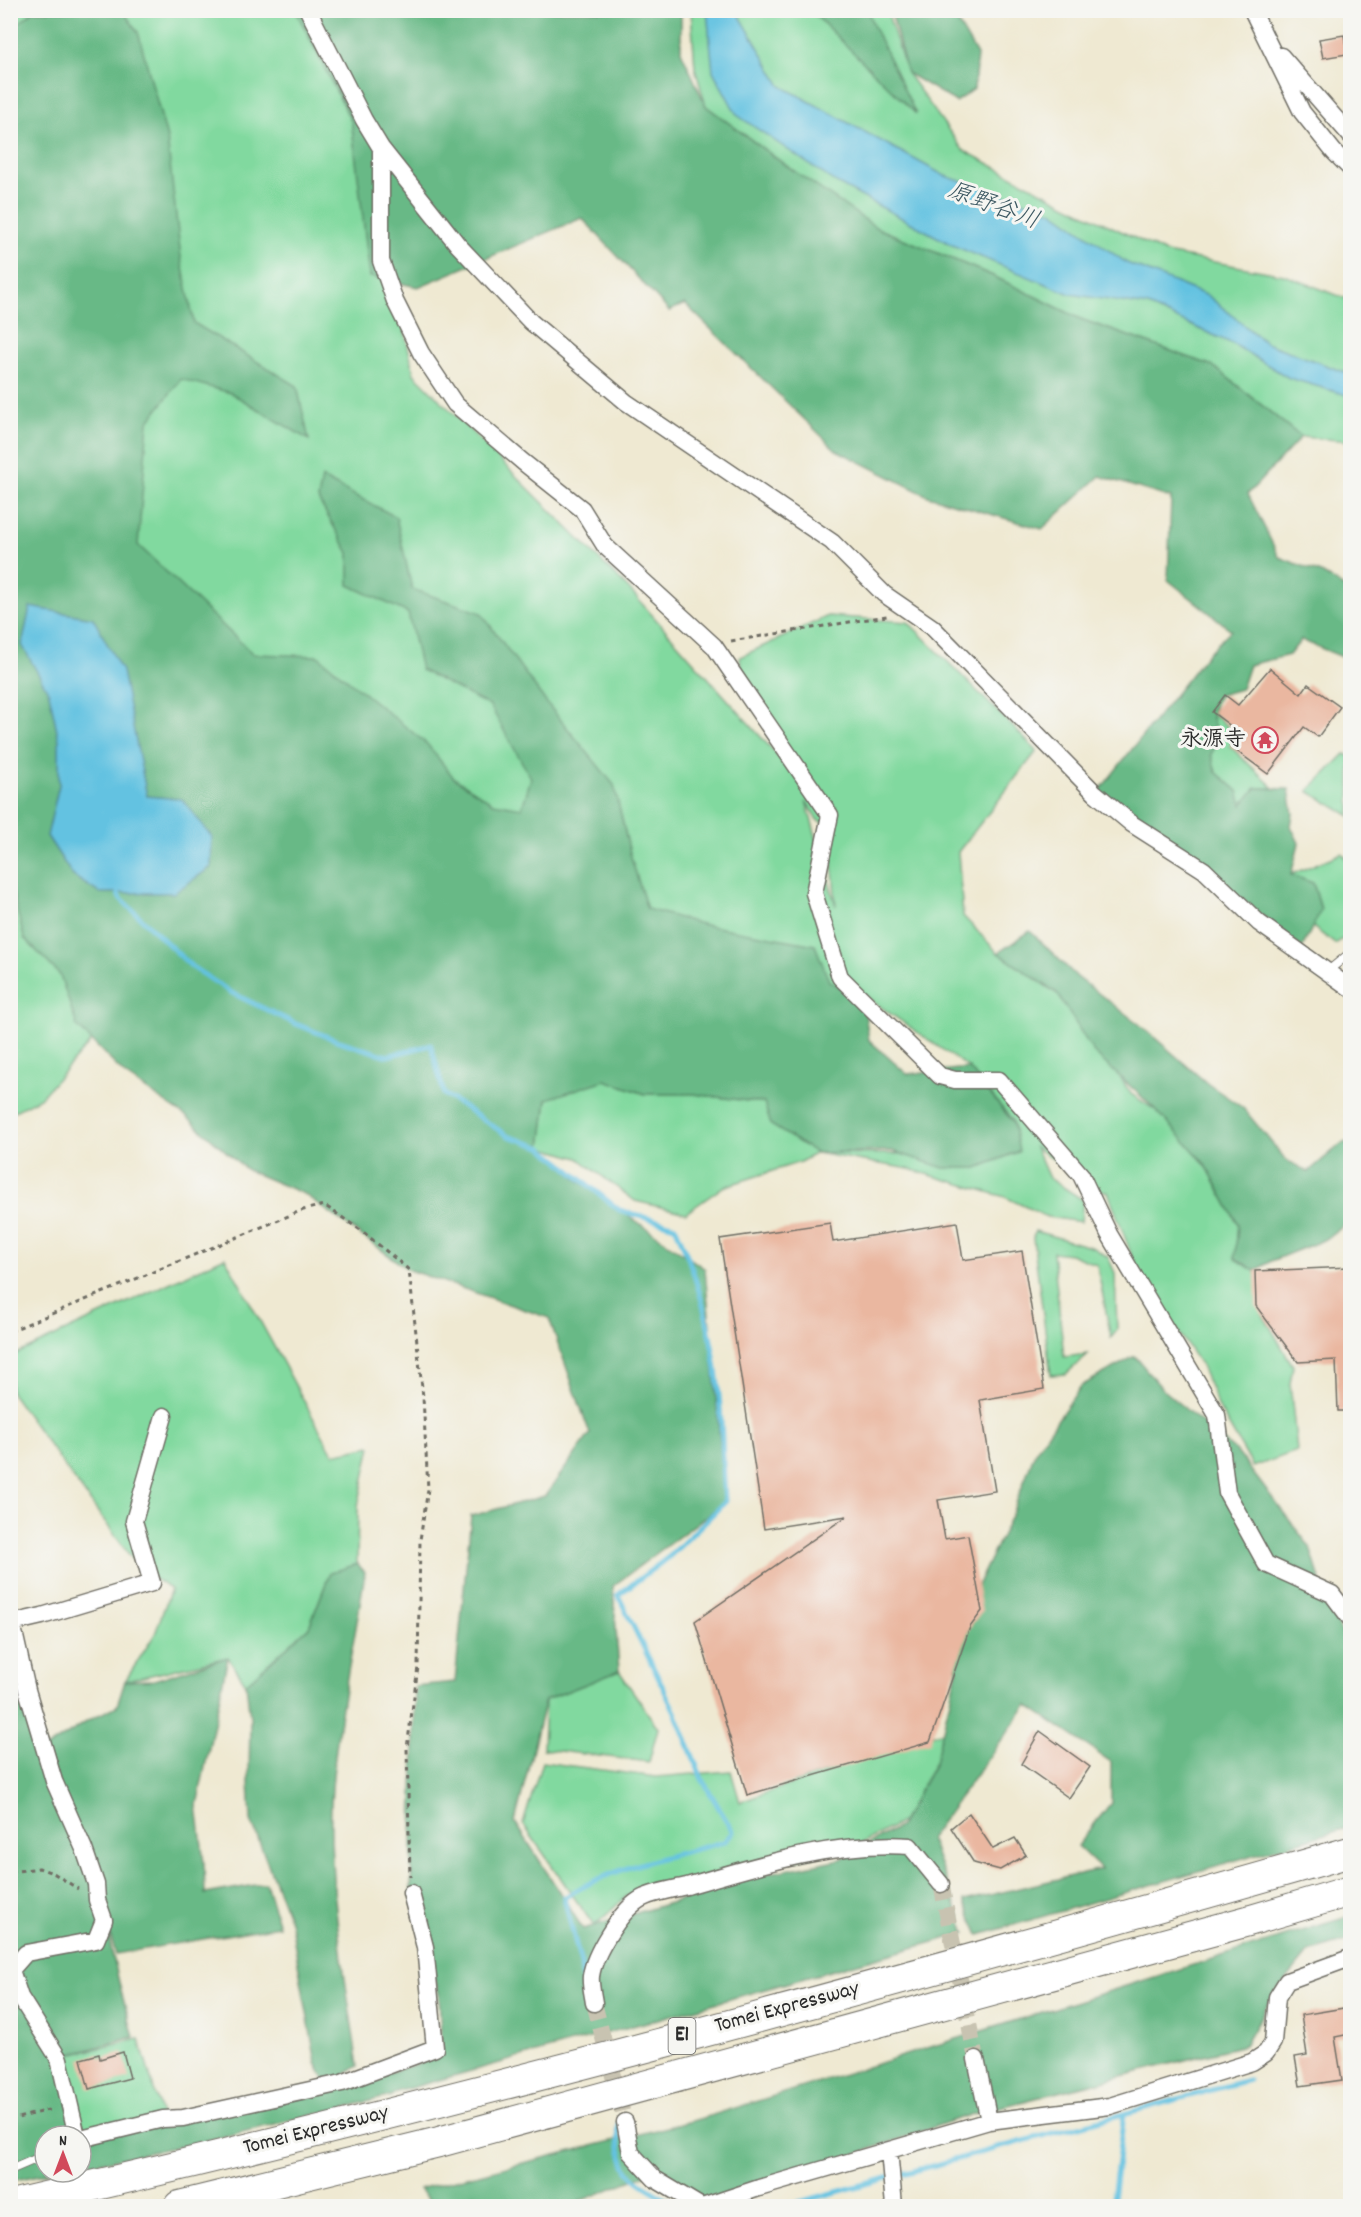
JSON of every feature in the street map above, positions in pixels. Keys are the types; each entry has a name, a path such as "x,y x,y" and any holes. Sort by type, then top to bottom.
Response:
{"highway":[{"name":"Tomei Expressway","path":"10,2205 434,2102 1149,1910 1350,1852"},
{"name":"Tomei Expressway","path":"179,2206 450,2139 1350,1891"}],"street":[{"path":"308,10 364,120 381,148 458,245 531,322 626,402 832,542 884,594 932,627 1095,793 1132,824 1204,870 1258,923 1350,988"},
{"path":"1252,10 1302,112 1350,168"},
{"path":"1267,40 1350,132"},
{"path":"381,148 381,261 395,301 421,353 455,404 582,509 605,546 714,646 830,815 814,892 840,977 940,1076 955,1080 999,1080 1081,1175 1109,1234 1217,1415 1227,1493 1266,1564 1332,1594 1350,1618"},
{"path":"74,2124 59,2059 20,1997 11,1970 26,1953 96,1940 104,1920 97,1899 96,1884 84,1849 54,1782 11,1620 42,1616 153,1583 134,1521 164,1416"},
{"path":"594,2003 591,1976 601,1950 610,1931 639,1899 754,1867 881,1844 910,1846 941,1884"},
{"path":"93,2136 163,2119 183,2118 342,2083 435,2048 425,1947 411,1893"},
{"path":"705,2206 988,2121 1110,2106 1252,2062 1266,2053 1273,2042 1277,1996 1287,1981 1350,1958"},
{"path":"975,2059 988,2121"},
{"path":"626,2122 631,2154 655,2179 700,2206"},
{"path":"889,2150 894,2206"}],"lane":[{"path":"1328,971 1350,953"},
{"path":"10,2170 33,2160"}],"path":[{"path":"714,646 887,616"},
{"path":"10,1330 303,1210 324,1205 409,1270 423,1397 428,1489 420,1540 418,1667 407,1748 411,1893"},
{"path":"10,1872 39,1868 97,1899"},
{"path":"10,2120 69,2105"}],"green space":[{"path":"10,11 296,11 366,151 414,374 628,588 786,765 743,686 740,657 828,616 908,622 1037,751 958,852 963,916 998,953 1073,1005 1131,1094 1172,1121 1208,1169 1238,1224 1235,1258 1255,1271 1260,1310 1293,1366 1290,1383 1297,1451 1253,1467 1220,1410 1200,1364 1137,1270 1108,1192 1097,1189 1035,1147 1049,1178 1083,1200 1081,1222 1047,1217 1005,1197 909,1169 817,1153 902,1154 944,1168 977,1168 1018,1152 1013,1121 969,1068 859,992 106,1025 40,1098 11,1113","holes":["806,801 817,820 829,826 836,906"]},
{"path":"34,11 123,11 138,32 167,138 181,258 194,323 297,386 309,440 231,393 181,379 148,422 138,545 253,654 318,656 427,744 454,778 493,803 522,808 531,778 490,706 421,670 408,613 349,585 349,553 318,499 322,478 396,517 412,589 481,613 546,702 614,785 631,857 647,909 705,925 815,945 829,981 863,999 869,1040 907,1074 969,1068 1013,1122 1019,1151 977,1168 944,1168 892,1151 816,1153 771,1125 764,1103 694,1094 645,1094 605,1080 547,1099 541,1147 579,1181 705,1269 725,1502 613,1586 619,1671 545,1700 515,1822 583,1929 770,1873 841,1859 900,1826 935,1763 957,1670 950,1641 1012,1514 1035,1452 1081,1386 1135,1356 1164,1391 1237,1452 1310,1547 1330,1611 1350,1648 1350,1827 979,1935 964,1901 1101,1869 1077,1846 1111,1803 1111,1762 1027,1705 930,1838 966,1933 396,2092 391,2096 201,2142 93,2164 93,2137 320,2094 442,2056 439,1994 411,1893 415,1686 455,1682 471,1516 545,1496 590,1434 549,1318 409,1270 304,1194 247,1170 187,1117 125,1075 77,1026 60,975 24,938 10,883 10,30"},
{"path":"296,11 681,11 681,51 706,106 774,157 877,228 993,276 1083,320 1213,366 1301,437 1248,494 1279,557 1323,574 1350,591 1350,657 1347,659 1301,640 1289,655 1249,665 1241,689 1219,695 1216,702 1212,717 1220,739 1211,754 1216,772 1238,791 1242,805 1256,788 1289,789 1293,814 1291,826 1299,843 1291,875 1313,883 1321,910 1302,948 1160,834 1099,791 1208,653 1231,630 1168,580 1171,498 1100,476 1042,529 928,496 836,450 685,304 669,311 582,218 418,287 370,277 351,119"},
{"path":"691,11 887,11 907,73 963,150 1067,205 1166,253 1284,275 1350,300 1350,441 1301,437 1213,366 1083,320 993,276 877,228 795,172 706,106 695,68"},
{"path":"811,11 868,11 916,114"},
{"path":"891,11 951,11 977,55 974,89 956,102 907,73"},
{"path":"1211,712 1236,734 1230,746 1274,788 1256,788 1242,806 1235,789 1214,768 1210,744"},
{"path":"1345,754 1350,757 1350,816 1308,791"},
{"path":"1342,853 1350,863 1350,934 1335,944 1309,924 1321,909 1313,883 1290,875"},
{"path":"1030,931 1077,977 1139,1024 1208,1084 1243,1108 1286,1160 1308,1172 1341,1144 1350,1141 1350,1221 1326,1239 1271,1261 1255,1271 1235,1258 1238,1224 1205,1163 1156,1110 1094,1053 1057,993 998,953"},
{"path":"605,1079 645,1094 694,1094 764,1103 816,1153 800,1162 723,1187 686,1213 635,1201 578,1158 541,1147 547,1099"},
{"path":"1035,1231 1094,1248 1108,1257 1115,1273 1117,1330 1111,1338 1097,1265 1070,1254 1053,1252 1064,1357 1088,1354 1066,1374 1051,1375 1033,1238"},
{"path":"225,1257 333,1454 371,1446 358,1506 357,1564 330,1573 309,1627 246,1684 228,1657 125,1681 155,1634 171,1589 141,1571 11,1393 10,1357"},
{"path":"357,1564 365,1572 336,1748 331,1840 336,1905 358,2066 328,2086 316,2063 291,1924 251,1820 250,1718 246,1684 309,1627 330,1573"},
{"path":"10,1650 46,1748 91,1719 117,1706 125,1681 154,1680 228,1657 197,1805 205,1894 266,1883 279,1926 116,1954 103,1913 134,2037 65,2056 76,2124 33,2124 33,2176 11,2181"},
{"path":"619,1671 658,1728 649,1762 543,1749 545,1700"},
{"path":"943,1731 936,1760 903,1821 853,1848 627,1896 594,1926 523,1824 542,1762 656,1777 731,1771 740,1802"},
{"path":"1350,1916 1350,1940 1309,1952 1273,1996 1244,2045 969,2115 705,2206 652,2172 575,2203 548,2206 501,2206 473,2194 452,2206 433,2206 419,2189 700,2119"},
{"path":"139,2039 163,2119 93,2132 93,2124 74,2124 65,2056"}],"water":[{"name":"原野谷川","path":"707,11 737,11 781,86 945,176 1052,211 1127,263 1208,296 1266,343 1350,374 1350,396 1289,378 1233,344 1148,306 1070,294 952,245 838,184 737,115 713,71"},
{"path":"30,607 93,618 122,671 147,796 182,799 212,837 211,867 174,893 99,893 73,876 47,836 59,785 59,740 49,693 22,645"}],"building":[{"path":"1344,35 1347,54 1323,58 1319,39"},
{"path":"1270,668 1301,694 1308,684 1340,707 1318,737 1304,727 1268,774 1230,746 1240,733 1212,712 1225,695 1238,705"},
{"path":"957,1222 963,1260 1022,1251 1044,1389 980,1400 995,1491 938,1500 945,1539 968,1535 982,1611 970,1627 930,1742 747,1795 695,1621 847,1516 764,1529 720,1239 830,1223 833,1242"},
{"path":"1350,1267 1350,1411 1338,1411 1336,1360 1298,1362 1256,1306 1255,1271"},
{"path":"1040,1731 1090,1767 1069,1798 1021,1764"},
{"path":"969,1813 993,1849 1015,1838 1026,1855 1000,1870 974,1863 951,1828"},
{"path":"1350,2007 1350,2034 1335,2037 1342,2080 1300,2086 1295,2057 1307,2055 1301,2015"},
{"path":"123,2052 130,2078 89,2089 81,2059 99,2054 100,2059"}],"waterway":[{"path":"117,887 119,897 192,967 232,993 296,1024 336,1040 387,1056 431,1045 444,1094 508,1136 541,1147 619,1210 675,1226 681,1240 701,1297 715,1361 725,1502 670,1556 618,1595 675,1712 702,1779 733,1832 724,1842 621,1870 582,1887 564,1898 581,1964 583,1983"},
{"path":"585,1999 586,2009"},
{"path":"785,2206 1248,2080"},
{"path":"1112,2206 1124,2114"},
{"path":"619,2125 620,2151 631,2175 646,2187 679,2206"}],"tunnel":[{"path":"941,1884 976,2059"},
{"path":"594,2003 625,2122"},
{"path":"83,2184 86,2206"}],"place":[{"name":"永源寺","path":"1265,740"}]}
